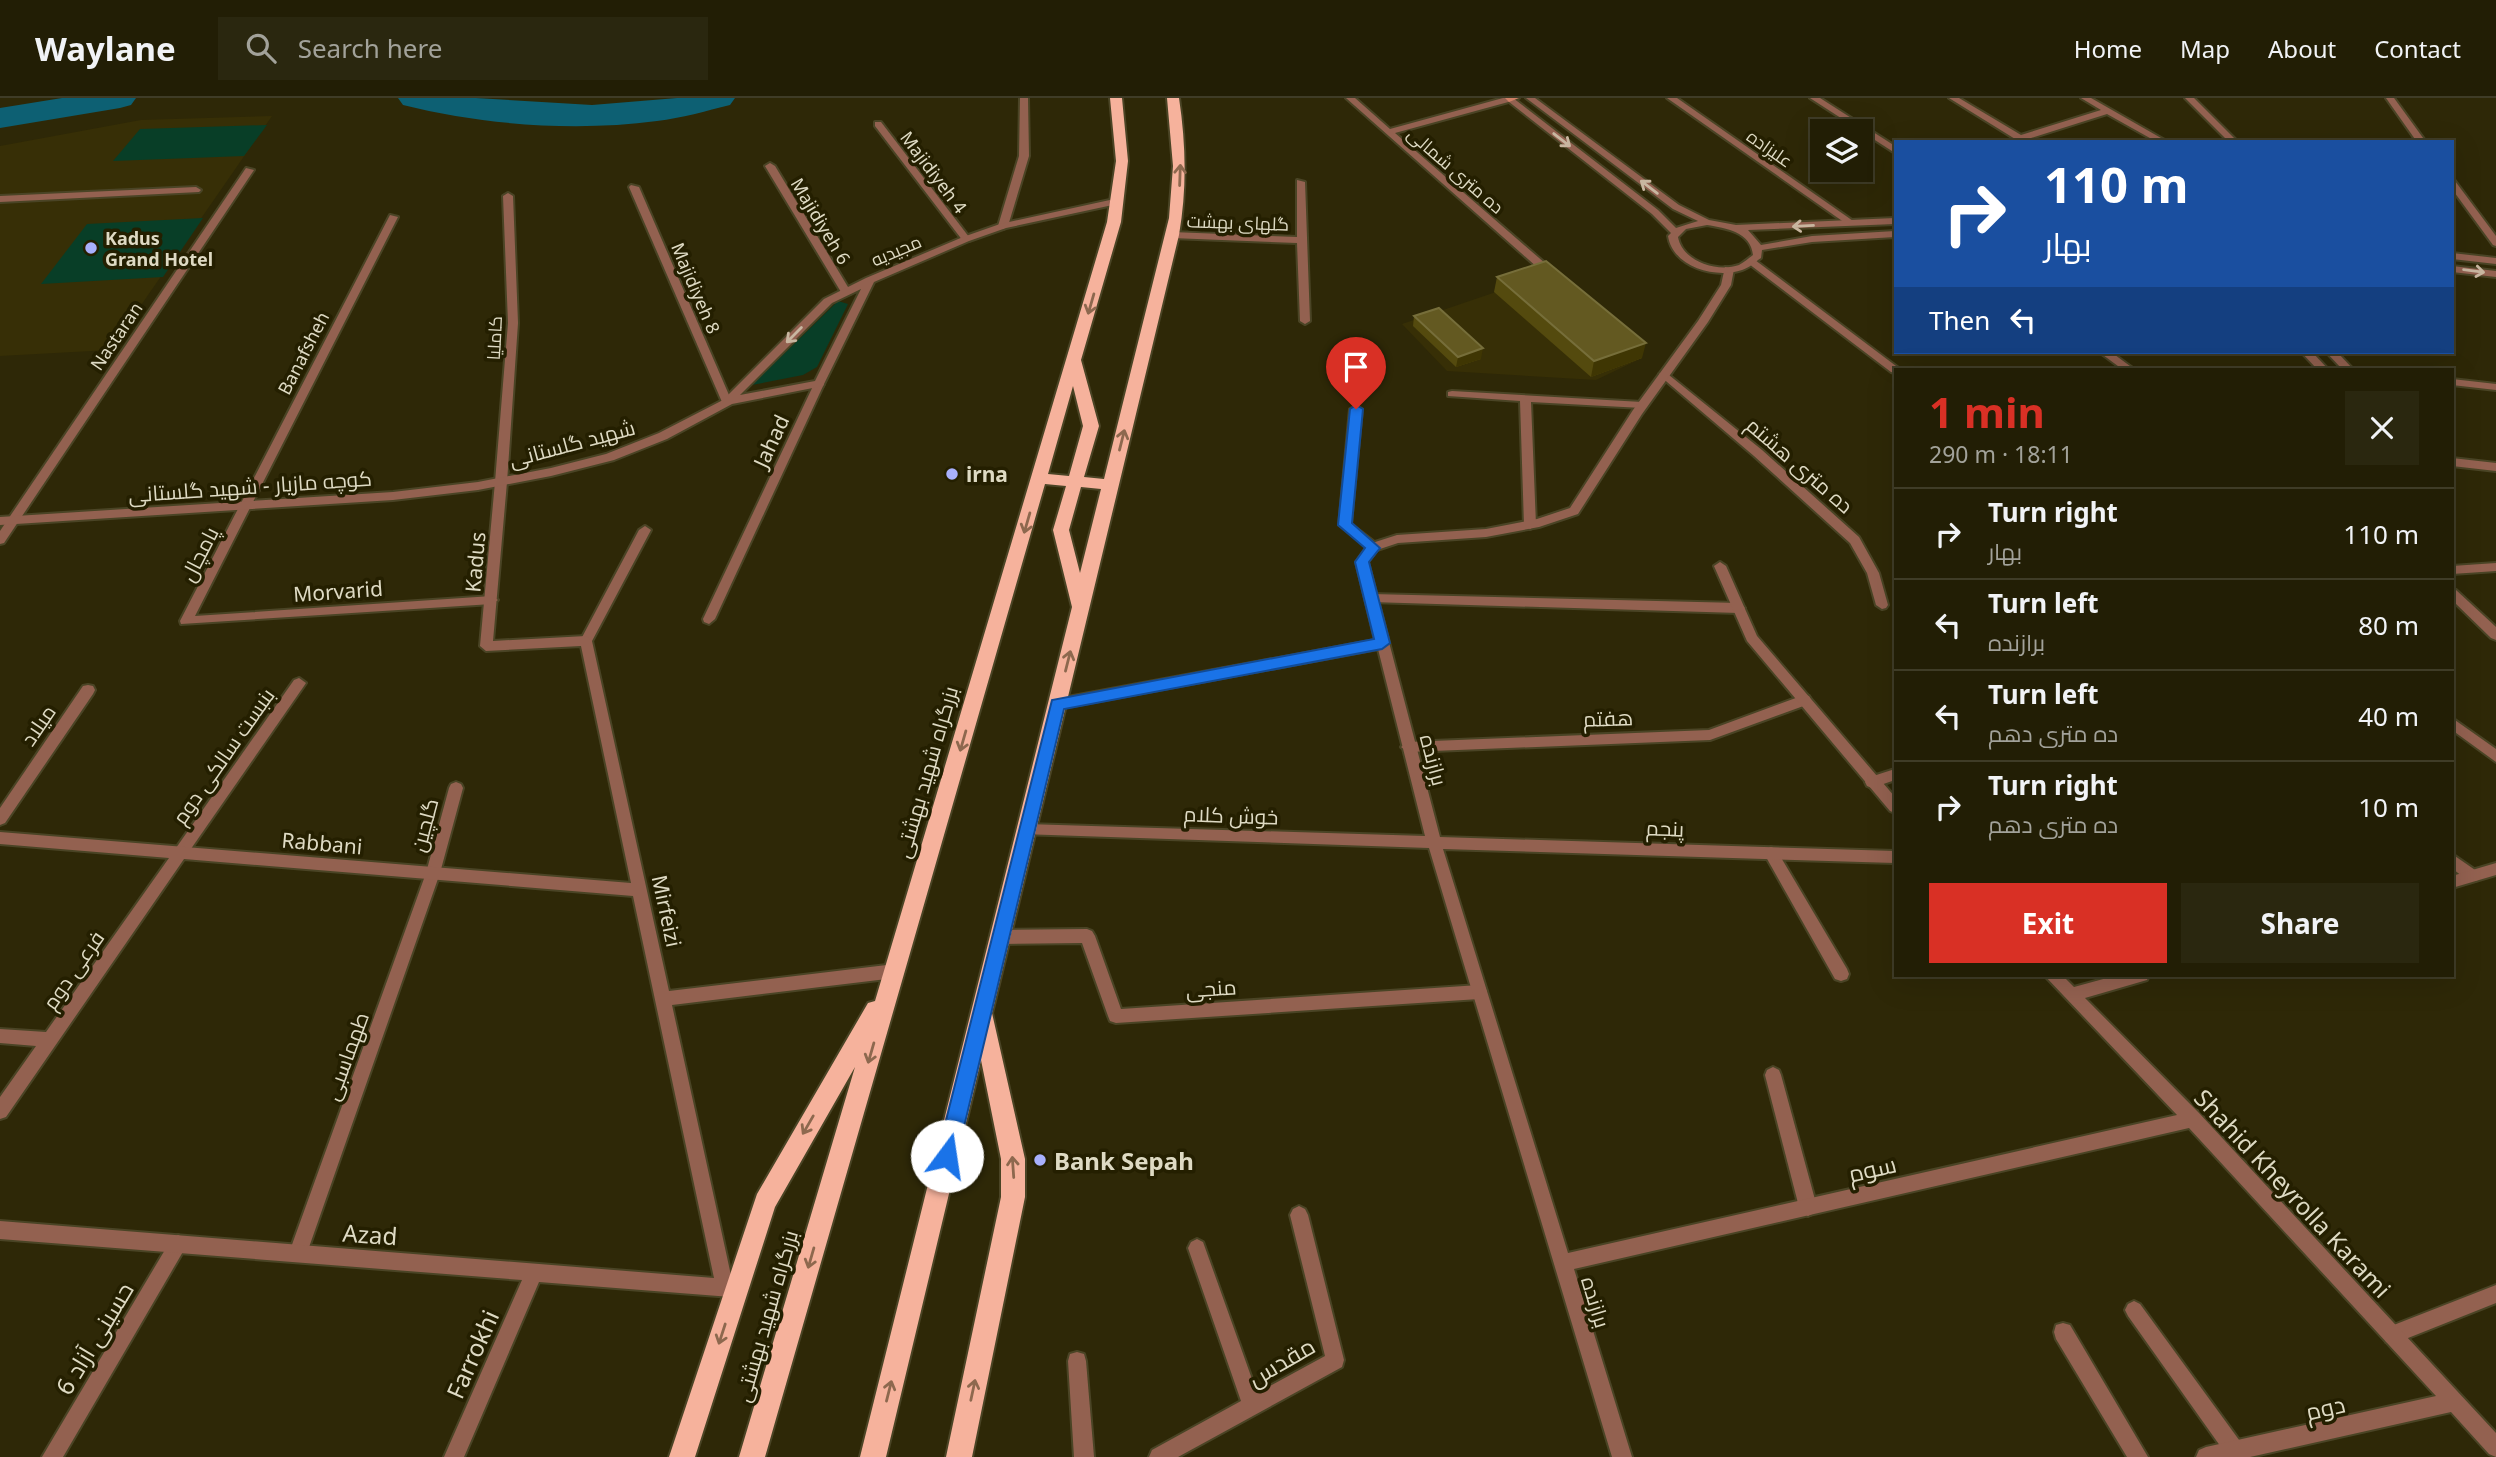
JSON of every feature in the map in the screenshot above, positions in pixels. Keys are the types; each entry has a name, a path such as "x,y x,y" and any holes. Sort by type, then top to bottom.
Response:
{"highway":[{"name":"بزرگراه شهید بهشتی","path":"752,1457 1119,201 1122,153 1116,98"},
{"path":"873,1457 1173,230 1181,165 1172,98"},
{"path":"1074,360 1091,423 1061,530 1080,609"},
{"path":"1040,478 1111,485"},
{"path":"682,1457 731,1288 770,1191 893,976"},
{"path":"959,1457 1013,1197 1013,1158 982,1012"}],"street":[{"path":"1003,226 1024,156 1024,98"},
{"name":"ده متری شمالی","path":"1350,98 1542,266"},
{"path":"1388,132 1511,98 1655,212 1675,232"},
{"path":"1530,98 1676,207 1707,222 1735,228 1894,221"},
{"name":"علیزاده","path":"1671,98 1851,223"},
{"path":"1814,98 1894,149"},
{"path":"1953,98 2024,140 2108,111"},
{"path":"2085,98 2160,140"},
{"path":"2189,98 2232,140"},
{"path":"2390,98 2421,140"},
{"name":"Majidiyeh 4","path":"878,124 966,239"},
{"name":"Majidiyeh 6","path":"769,166 846,292"},
{"name":"Nastaran","path":"0,540 7,521 249,170"},
{"path":"1300,182 1305,321"},
{"path":"2454,186 2496,243"},
{"name":"Majidiyeh 8","path":"634,187 727,402"},
{"path":"0,199 196,190"},
{"name":"کاملیا","path":"501,482 513,323 508,196"},
{"name":"مجیدیه","path":"727,402 828,301 870,280 1003,226 1119,201"},
{"name":"Banafsheh","path":"245,505 393,217"},
{"path":"1707,222 1694,223 1675,232 1671,239 1672,247 1688,261 1708,268 1729,269 1752,262 1758,256 1755,241 1735,228"},
{"name":"گلهای بهشت","path":"1173,230 1302,240"},
{"path":"1758,248 1812,239 1894,234"},
{"path":"2454,256 2496,261"},
{"path":"1752,262 1894,369"},
{"path":"1356,409 1345,525 1373,548 1397,539 1486,533 1530,525 1574,511 1642,405 1703,322 1726,285 1729,269"},
{"path":"2454,269 2496,274"},
{"name":"Jahad","path":"709,619 818,384 870,280"},
{"path":"2107,354 2128,368"},
{"path":"2308,354 2321,368"},
{"path":"2333,354 2347,368"},
{"name":"ده متری هشتم","path":"1664,374 1855,540 1873,573 1882,605"},
{"path":"2454,382 2496,387"},
{"path":"727,402 818,384"},
{"path":"1452,394 1642,405"},
{"path":"1525,400 1530,525"},
{"name":"شهید گلستانی","path":"501,482 610,457 663,436 727,402"},
{"path":"2454,462 2496,467"},
{"name":"کوچه مازیار - شهید گلستانی","path":"7,521 393,496 501,482"},
{"name":"Kadus","path":"501,482 486,646 586,641"},
{"name":"پامچال","path":"186,621 245,505"},
{"path":"586,641 645,530"},
{"name":"برازنده","path":"1373,548 1362,562 1434,842 1622,1457"},
{"path":"1720,566 1752,638 1894,806"},
{"path":"2454,570 2496,567"},
{"path":"2454,595 2496,635"},
{"path":"1371,598 1739,608"},
{"name":"Morvarid","path":"186,621 492,600"},
{"name":"Mirfeizi","path":"586,641 664,999 731,1288"},
{"path":"1057,704 1382,643"},
{"name":"بنبست سالکی دوم","path":"181,852 299,683"},
{"name":"میلاد","path":"0,819 88,690"},
{"name":"هفتم","path":"1408,747 1710,735 1804,700"},
{"path":"2454,725 2496,757"},
{"path":"1872,782 1894,775"},
{"name":"گلچین","path":"433,873 456,788"},
{"name":"خوش کلام","path":"1026,830 1434,842"},
{"name":"Rabbani","path":"0,838 641,890"},
{"name":"پنجم","path":"1434,842 1894,857"},
{"name":"فرعی دوم","path":"0,1111 181,852"},
{"path":"1770,853 1842,974"},
{"path":"2454,862 2473,876"},
{"path":"2454,881 2496,869"},
{"name":"طهماسبی","path":"298,1253 433,873"},
{"name":"منجی","path":"1000,937 1087,936 1115,1016 1479,992"},
{"path":"664,999 893,976"},
{"name":"Shahid Kheyrolla Karami","path":"2054,977 2193,1119 2496,1447"},
{"path":"2072,995 2134,977"},
{"path":"0,1036 49,1040"},
{"path":"1773,1075 1808,1207"},
{"name":"سوم","path":"1562,1263 2193,1119"},
{"name":"مقدس","path":"1159,1457 1335,1360 1299,1215"},
{"name":"Azad","path":"0,1230 731,1288"},
{"name":"حسینی آزاد 6","path":"52,1457 178,1244"},
{"path":"1197,1248 1252,1406"},
{"name":"Farrokhi","path":"454,1457 535,1271"},
{"path":"2393,1335 2496,1294"},
{"path":"2134,1310 2235,1451"},
{"path":"2063,1332 2138,1457"},
{"path":"1077,1361 1084,1457"},
{"name":"دوم","path":"2206,1457 2454,1402"}],"shaded area":[{"name":"Kadus Grand Hotel","path":"272,116 110,350 0,356 0,146 141,120"},
{"path":"1543,276 1642,358 1596,380 1447,371 1402,324"}],"green space":[{"path":"267,125 244,156 113,161 140,129"},
{"path":"203,218 163,277 41,284 87,224"},
{"path":"838,301 848,304 817,367 803,375 752,385"}],"building":[{"path":"1546,261 1646,343 1594,361 1497,277"},
{"path":"1439,308 1483,348 1458,357 1414,316"}],"waterway":[{"path":"0,118 120,98"},
{"path":"414,98 501,110 592,115 659,111 719,98"}],"place":[{"name":"Kadus Grand Hotel","path":"91,248"},
{"name":"irna","path":"952,474"},
{"name":"Bank Sepah","path":"1040,1160"}],"route":[{"path":"947,1156 1057,704 1382,643 1362,562 1373,548 1345,525 1346,488 1356,409"}]}
